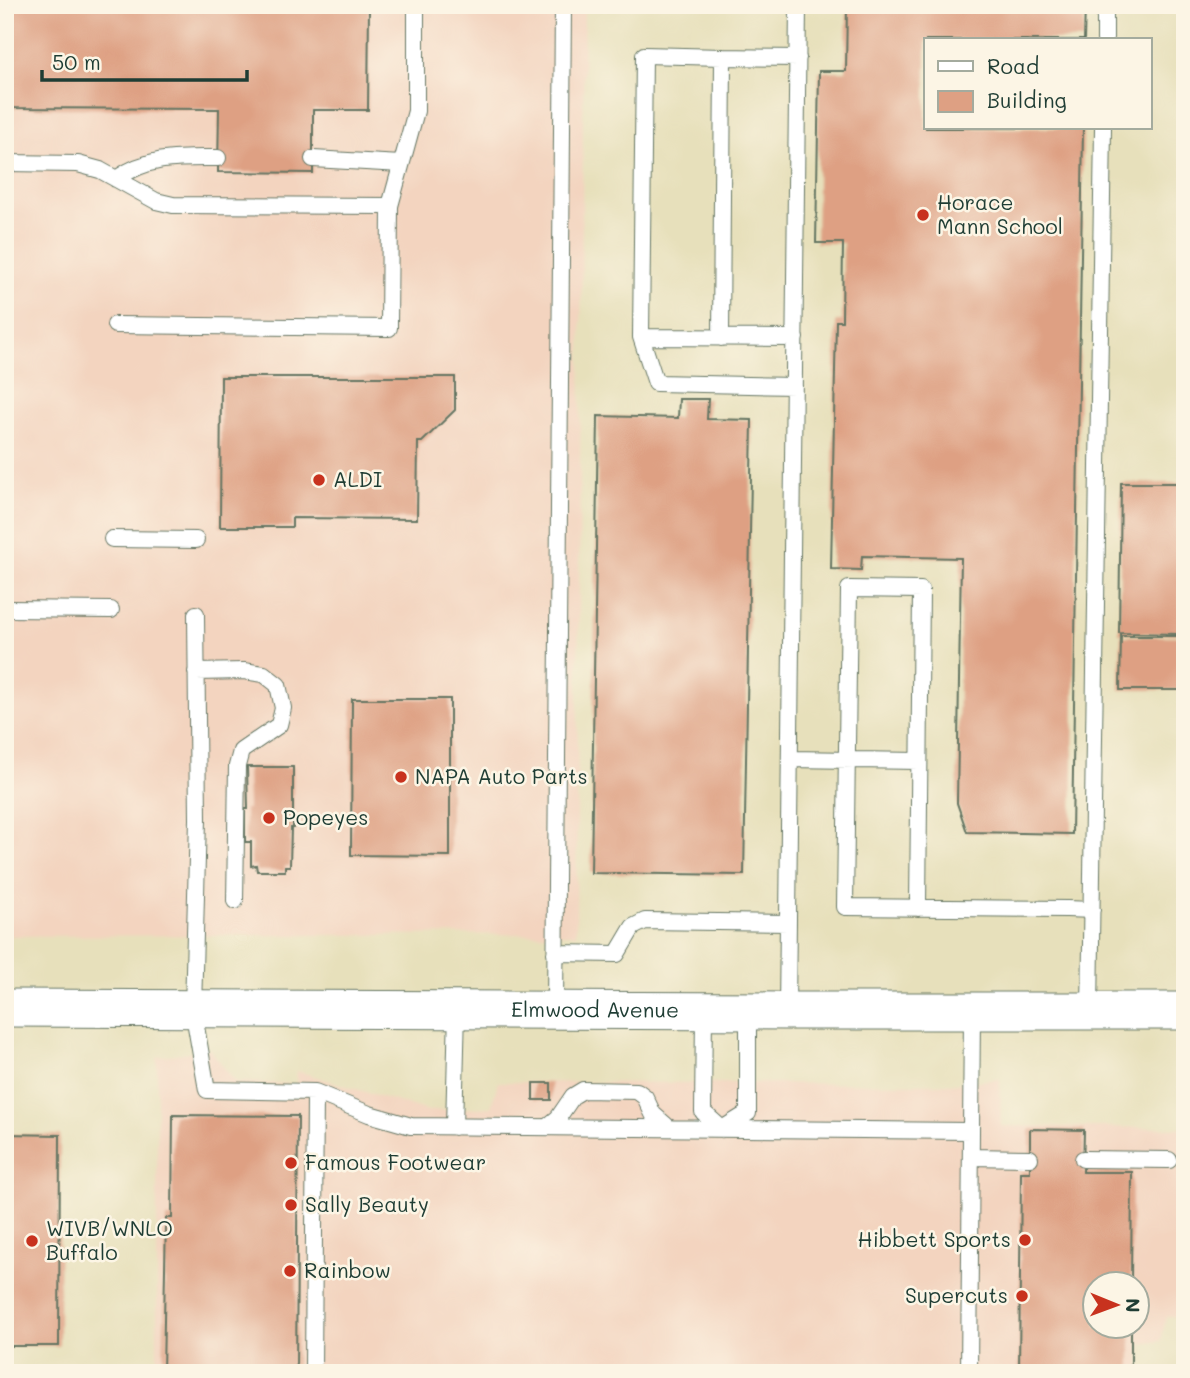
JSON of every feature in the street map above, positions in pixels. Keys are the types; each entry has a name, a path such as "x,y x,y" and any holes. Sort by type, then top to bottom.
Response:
{"street":[{"name":"Elmwood Avenue","path":"5,1008 1185,1011"}],"lane":[{"path":"114,325 389,328 390,206 415,111 416,5"},
{"path":"555,1010 563,5"},
{"path":"787,1012 798,5"},
{"path":"1105,5 1105,38"},
{"path":"794,386 656,383 641,337 644,55 798,58"},
{"path":"721,338 723,57"},
{"path":"1090,1011 1104,130"},
{"path":"116,179 131,168 163,160 218,158"},
{"path":"313,159 401,164"},
{"path":"5,163 78,164 100,170 156,201 173,205 390,206"},
{"path":"641,337 795,338"},
{"path":"112,539 196,540"},
{"path":"918,908 921,590 849,589 845,907 918,908 1092,910"},
{"path":"5,609 111,610"},
{"path":"196,614 198,819 192,1009 207,1090 315,1092 369,1114 411,1126 971,1131"},
{"path":"196,673 244,671 264,674 278,685 283,708 279,725 241,751 236,766 235,901"},
{"path":"790,759 919,761"},
{"path":"555,953 617,954 633,927 645,921 788,923"},
{"path":"454,1127 457,1010"},
{"path":"704,1011 703,1112 722,1129"},
{"path":"722,1129 748,1113 748,1011"},
{"path":"970,1373 972,1012"},
{"path":"547,1127 558,1118 573,1096 583,1090 637,1091 645,1097 653,1114 668,1128"},
{"path":"313,1373 315,1092"},
{"path":"971,1157 1030,1158"},
{"path":"1083,1159 1169,1160"}],"shaded area":[{"path":"5,5 584,5 576,934 5,936"},
{"path":"210,1049 235,1082 296,1084 297,1071 428,1111 491,1107 498,1082 948,1084 1000,1079 1001,1126 1185,1128 1185,1317 1166,1317 1161,1341 1141,1344 1140,1373 157,1373 157,1057"}],"building":[{"path":"5,5 369,5 368,110 313,110 313,173 218,172 219,109 5,108"},
{"path":"847,5 1085,5 1084,38 924,38 924,130 1083,130 1072,834 967,832 957,803 961,558 862,556 861,570 831,569 836,321 842,321 843,243 816,243 819,71 846,71"},
{"name":"ALDI","path":"221,377 455,377 455,410 422,442 418,442 417,519 292,518 292,527 220,527"},
{"path":"679,399 708,399 707,419 752,420 744,875 591,873 598,416 678,418"},
{"path":"1121,483 1185,483 1185,531 1181,531 1180,634 1119,633"},
{"path":"1121,636 1185,636 1185,690 1120,690"},
{"name":"NAPA Auto Parts","path":"352,699 450,699 450,856 351,855"},
{"name":"Popeyes","path":"247,767 293,767 293,828 290,866 285,866 285,871 257,871 256,865 251,866 251,842 245,842 245,809 248,809"},
{"path":"533,1083 551,1083 551,1100 533,1100"},
{"path":"173,1115 298,1116 296,1373 163,1373 166,1218 172,1218"},
{"path":"1030,1129 1084,1130 1083,1172 1132,1172 1131,1270 1082,1270 1082,1340 1131,1340 1131,1373 1019,1373 1021,1172 1030,1172"},
{"name":"WIVB/WNLO Buffalo","path":"5,1134 60,1135 59,1346 5,1346"}],"place":[{"name":"Horace Mann School","path":"923,215"},
{"name":"ALDI","path":"319,480"},
{"name":"NAPA Auto Parts","path":"401,777"},
{"name":"Popeyes","path":"269,818"},
{"name":"Famous Footwear","path":"291,1163"},
{"name":"Sally Beauty","path":"291,1205"},
{"name":"Hibbett Sports","path":"1025,1240"},
{"name":"WIVB/WNLO Buffalo","path":"32,1241"},
{"name":"Rainbow","path":"290,1271"},
{"name":"Supercuts","path":"1022,1296"}]}
